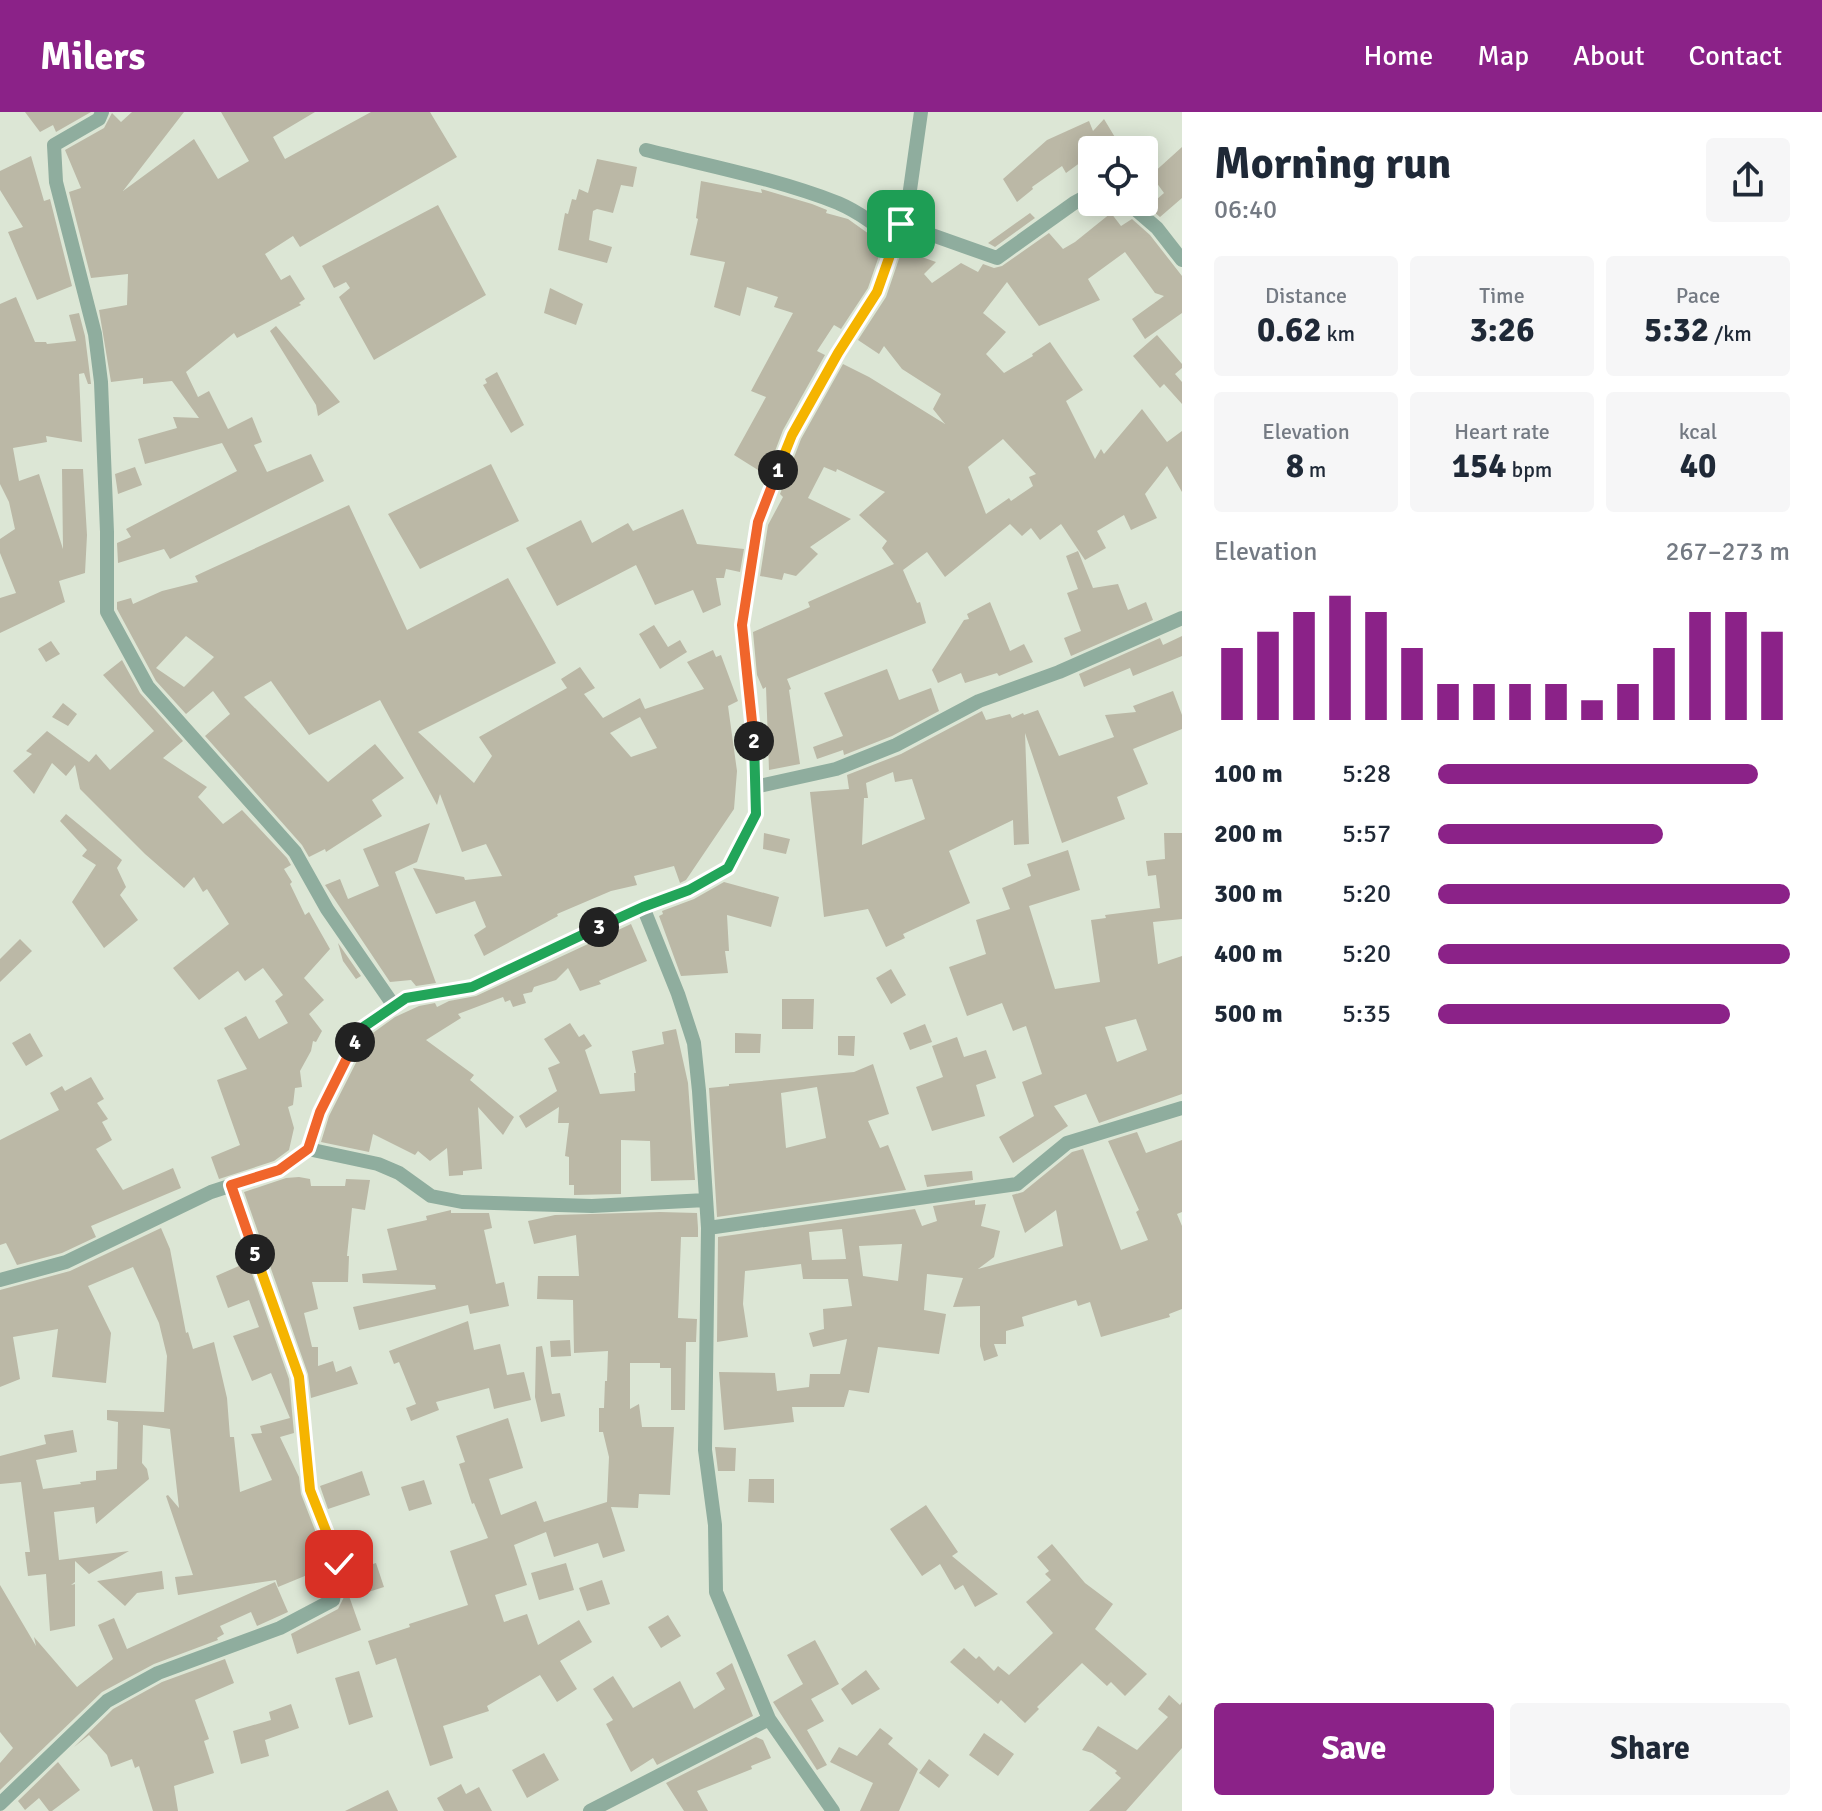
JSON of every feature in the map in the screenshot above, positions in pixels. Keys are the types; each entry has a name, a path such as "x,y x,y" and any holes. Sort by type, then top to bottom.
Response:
{"street":[{"path":"102,112 99,119 54,145 56,182 97,346 107,532 107,612 148,687 295,852 327,909 394,1006"},
{"path":"0,1280 66,1262 211,1192 279,1170 308,1149 320,1112 362,1028 406,998 472,987 643,907 689,890 728,868 756,814 754,741 742,625 758,522 792,435 877,292 908,204 921,112"},
{"path":"646,150 839,204 869,220 895,240"},
{"path":"901,224 997,258 1078,201"},
{"path":"1143,216 1157,228 1182,260"},
{"path":"755,787 836,769 896,745 979,701 1059,672 1182,618"},
{"path":"643,907 694,1043 708,1228 705,1450 715,1525 716,1592 769,1719 833,1811"},
{"path":"708,1228 1017,1184 1067,1143 1182,1108"},
{"path":"308,1149 378,1164 399,1173 431,1196 462,1202 566,1206 706,1200"},
{"path":"0,1804 107,1701 158,1673 280,1628 333,1600 339,1564 310,1490 299,1377 231,1185"},
{"path":"590,1811 769,1719"}],"building":[{"path":"25,112 91,112 56,132 53,125 40,132"},
{"path":"132,112 184,112 123,191 194,139 218,179 249,161 221,112 315,112 273,137 285,159 371,112 430,112 457,157 300,247 293,236 265,254 281,280 290,275 305,299 299,303 301,305 237,338 234,333 186,372 198,397 209,391 228,429 252,417 262,442 254,445 267,472 311,454 324,481 170,559 164,549 118,563 117,543 131,537 126,529 237,471 222,443 145,464 138,439 177,428 173,417 199,418 172,381 143,384 143,378 111,382 99,310 127,305 128,274 91,278 69,192 81,188 65,150 104,128 112,113 121,122"},
{"path":"1104,119 1114,136 1078,136 1078,164 1066,173 1062,166 1017,202 1003,179 1047,140 1089,121 1093,131"},
{"path":"1182,147 1182,198 1160,217 1158,198 1164,193 1158,185 1158,169"},
{"path":"31,156 44,201 50,199 72,286 37,300 8,232 23,227 0,190 0,171"},
{"path":"597,159 637,167 633,187 621,185 613,213 593,211 589,240 612,247 607,263 558,250 565,213 568,214 579,189 588,193"},
{"path":"701,181 762,193 761,189 812,204 827,210 826,213 848,219 883,244 868,288 841,329 834,325 817,351 825,355 783,430 766,475 734,455 766,397 751,391 793,313 774,307 778,297 747,287 740,316 714,307 725,262 690,255 698,219"},
{"path":"438,205 486,295 374,360 339,297 350,288 346,282 334,288 322,266"},
{"path":"1030,213 1035,218 995,247 988,243"},
{"path":"1107,216 1113,216 1121,226 1132,219 1150,235 1182,276 1182,313 1145,339 1132,319 1164,296 1155,293 1125,252 1088,279 1100,300 1039,326 1007,282 983,313 1006,332 986,354 1004,373 1050,342 1083,390 1066,401 1095,459 1101,449 1104,454 1142,409 1167,442 1182,431 1182,492 1167,466 1145,494 1157,518 1131,530 1124,515 1097,531 1106,548 1085,560 1061,524 1040,540 1031,528 1022,536 1010,524 945,577 927,552 903,570 917,603 920,602 926,623 787,679 791,689 800,764 769,770 766,687 763,689 757,675 753,632 810,607 808,602 894,564 882,548 887,541 859,515 885,492 837,469 836,472 824,467 808,498 851,519 810,547 818,554 796,576 784,573 782,580 760,576 768,525 783,497 780,494 801,439 843,364 945,424 933,409 941,394 902,369 884,346 879,354 858,340 886,297 902,250 936,262 924,274 932,283 961,263 978,272 983,264 994,268 1002,266 1049,233 1063,249","holes":["1003,439 1036,474 1029,477 1033,486 986,514 968,467"]},
{"path":"550,288 583,304 576,325 544,313"},
{"path":"16,297 35,342 76,341 69,315 79,313 91,384 88,384 84,373 79,374 82,442 46,436 47,442 13,448 19,481 39,474 63,549 62,469 83,469 87,535 85,573 59,581 65,602 0,633 0,598 16,593 0,553 0,539 15,529 9,502 0,484 0,304"},
{"path":"276,326 340,402 318,416 316,405 270,331"},
{"path":"1157,335 1182,364 1175,374 1182,382 1182,404 1164,384 1160,388 1133,356"},
{"path":"497,372 524,425 511,433 483,385 487,383 485,379"},
{"path":"491,464 519,521 420,569 388,514"},
{"path":"135,467 142,485 118,494 115,474"},
{"path":"349,505 407,630 508,578 556,663 418,732 474,783 492,756 479,737 567,688 561,679 580,667 595,688 584,694 603,718 640,698 645,709 704,689 687,662 713,650 716,657 721,655 738,701 728,706 737,771 734,809 686,880 680,883 674,866 634,876 637,885 611,891 557,914 484,956 474,935 486,927 475,901 436,914 413,868 464,877 465,880 502,876 486,844 462,852 440,794 437,805 380,700 309,735 271,681 244,697 328,782 375,744 404,778 372,800 382,816 326,852 325,849 309,857 302,845 205,736 230,714 213,691 186,714 156,681 117,609 117,602 131,598 133,604 162,591 198,582 195,576","holes":["186,636 214,657 184,687 156,668","640,717 657,748 631,757 610,733"]},
{"path":"683,509 697,544 744,549 740,572 726,569 724,578 716,578 721,605 703,613 693,590 655,605 636,565 557,606 526,548 581,520 592,543 628,523 633,531"},
{"path":"1078,551 1093,588 1118,584 1128,610 1146,602 1153,620 1071,656 1064,638 1081,631 1067,593 1078,589 1066,556"},
{"path":"990,602 1010,651 1024,644 1033,662 999,676 997,673 965,683 961,673 938,683 932,670 964,620 969,619 967,614"},
{"path":"654,625 668,647 680,640 687,652 660,669 639,634"},
{"path":"1182,636 1182,656 1133,676 1130,668 1084,687 1079,674 1160,638 1163,645"},
{"path":"51,641 60,654 46,662 38,649"},
{"path":"122,660 140,693 183,741 163,758 207,787 198,797 223,824 242,810 287,858 291,865 284,869 292,882 290,884 305,915 309,912 330,949 304,978 324,1000 309,1014 322,1031 316,1042 313,1041 300,1071 302,1087 295,1088 293,1105 288,1107 294,1128 289,1150 274,1161 219,1179 211,1157 240,1145 217,1080 247,1069 224,1028 246,1016 259,1039 288,1023 275,1001 283,995 263,968 245,981 238,971 199,1000 173,968 229,924 207,889 203,892 194,877 184,888 145,854 80,789 75,765 66,776 52,763 34,794 13,771 32,754 26,751 47,731 89,762 96,754 110,770 154,731 103,675"},
{"path":"887,669 899,700 931,688 939,711 892,736 844,755 843,750 817,759 813,747 843,736 824,693"},
{"path":"1173,691 1182,715 1182,729 1133,749 1148,784 1117,797 1125,819 1062,843 1025,733 1029,844 1014,845 1013,820 949,851 970,903 903,934 905,938 886,947 868,909 824,917 810,792 849,789 847,775 901,754 982,711 986,720 1010,714 1012,718 1038,710 1059,756 1114,737 1105,715 1136,712 1133,706","holes":["893,772 895,782 912,779 925,819 862,845 864,798 868,798 866,783"]},
{"path":"63,703 77,714 68,726 52,717"},
{"path":"66,814 122,860 117,868 126,887 120,895 138,920 104,948 72,902 96,865 82,856 87,850 60,821"},
{"path":"430,823 417,862 395,872 436,983 416,986 411,980 390,982 325,885 340,879 348,899 379,886 363,849"},
{"path":"764,833 790,839 786,854 763,849"},
{"path":"1164,833 1182,833 1182,919 1153,922 1158,964 1182,956 1182,1094 1099,1123 1086,1094 1054,1106 1068,1126 1013,1163 999,1137 1034,1116 1022,1082 1042,1074 1026,1026 1013,1031 1002,1003 967,1016 949,967 986,954 976,920 1010,909 1002,888 1031,876 1027,864 1068,850 1080,890 1029,906 1055,989 1100,982 1091,920 1106,918 1105,915 1160,908 1156,875 1148,876 1146,861 1165,859","holes":["1136,1019 1147,1050 1117,1062 1105,1027"]},
{"path":"724,882 779,897 771,927 727,915 729,951 725,951 728,973 681,976 659,916 663,914 662,911 694,899"},
{"path":"631,924 647,961 580,991 568,968 556,980 523,994 526,1003 513,1007 510,1000 505,1002 503,997 458,1014 461,1018 426,1040 474,1075 470,1080 514,1117 503,1135 478,1107 482,1169 449,1176 447,1148 430,1161 418,1151 415,1155 373,1134 369,1152 321,1142 329,1116 370,1035 395,1017 419,1006 435,1003 437,1007 449,1001 476,996"},
{"path":"20,939 32,951 0,982 0,959"},
{"path":"338,943 361,976 356,979 343,961"},
{"path":"891,969 906,995 891,1004 876,978"},
{"path":"782,999 814,999 813,1029 782,1029"},
{"path":"570,1023 579,1037 584,1034 592,1046 585,1050 600,1094 635,1091 632,1051 664,1044 662,1032 676,1029 688,1083 695,1180 651,1181 650,1141 621,1140 621,1194 574,1195 574,1185 569,1185 569,1157 565,1156 569,1123 558,1123 559,1107 526,1128 519,1116 557,1091 548,1068 560,1063 544,1039"},
{"path":"925,1024 932,1042 910,1050 903,1033"},
{"path":"30,1033 43,1056 26,1066 12,1043"},
{"path":"735,1033 761,1034 760,1053 735,1053"},
{"path":"838,1036 855,1036 854,1056 838,1055"},
{"path":"957,1037 964,1057 986,1050 996,1078 976,1085 985,1116 932,1131 916,1087 943,1077 932,1046"},
{"path":"873,1064 889,1114 868,1121 880,1148 888,1145 906,1190 717,1217 709,1088 854,1072","holes":["817,1087 826,1138 786,1148 781,1093"]},
{"path":"91,1077 104,1099 97,1103 108,1119 102,1122 112,1140 96,1149 123,1190 173,1168 181,1188 91,1226 96,1237 62,1253 17,1265 6,1243 0,1245 0,1140 59,1110 50,1093 62,1086 65,1091"},
{"path":"1137,1132 1146,1153 1182,1140 1182,1212 1177,1214 1182,1226 1182,1309 1169,1314 1170,1317 1101,1337 1090,1302 1078,1306 1076,1300 1022,1317 1024,1326 1006,1331 1006,1344 994,1344 998,1356 984,1361 980,1346 980,1306 953,1307 963,1278 927,1274 924,1310 946,1314 939,1354 878,1347 869,1393 849,1390 844,1407 792,1407 794,1422 724,1430 719,1372 775,1373 777,1391 809,1387 810,1374 840,1374 847,1339 813,1347 809,1333 824,1329 823,1309 852,1306 848,1279 803,1279 801,1264 745,1271 743,1304 748,1337 717,1342 718,1237 915,1209 922,1226 937,1221 933,1206 975,1200 975,1205 986,1204 981,1226 1000,1231 994,1257 978,1269 1063,1246 1056,1210 1025,1233 1012,1195 1023,1192 1072,1152 1083,1149 1121,1250 1148,1240 1136,1212 1139,1210 1108,1141","holes":["842,1229 846,1259 812,1260 809,1232","902,1244 898,1281 863,1276 859,1246"]},
{"path":"972,1171 973,1180 927,1187 924,1175"},
{"path":"286,1178 310,1179 311,1186 345,1186 346,1179 370,1180 365,1210 352,1208 347,1256 348,1282 312,1282 318,1309 304,1313 312,1347 318,1347 318,1366 333,1361 336,1372 351,1366 358,1384 311,1398 308,1374 244,1192"},
{"path":"451,1210 451,1213 489,1213 492,1228 484,1230 496,1284 504,1282 509,1306 470,1314 468,1305 359,1330 353,1307 436,1289 435,1285 363,1283 362,1274 397,1270 387,1229 427,1220 426,1216"},
{"path":"697,1213 698,1228 698,1237 681,1237 678,1318 697,1319 696,1342 686,1342 685,1410 671,1410 671,1368 660,1368 660,1363 630,1363 630,1409 639,1404 642,1427 674,1427 670,1495 639,1494 638,1508 611,1507 625,1551 603,1558 598,1543 554,1557 546,1532 514,1545 527,1585 495,1595 504,1622 527,1614 538,1645 579,1620 592,1642 560,1661 577,1689 557,1702 540,1675 487,1706 489,1711 443,1726 453,1758 430,1766 396,1658 376,1665 368,1641 468,1605 450,1551 488,1538 472,1504 459,1464 465,1462 456,1436 508,1418 523,1468 489,1479 501,1515 536,1501 544,1522 607,1502 609,1457 603,1432 599,1432 599,1408 604,1408 608,1351 574,1353 573,1300 537,1299 538,1276 579,1276 576,1235 534,1244 528,1221 555,1215"},
{"path":"161,1228 170,1249 186,1333 193,1349 214,1342 227,1398 230,1437 234,1437 240,1492 272,1480 251,1434 262,1433 260,1426 290,1418 271,1373 252,1381 233,1336 259,1327 249,1300 228,1308 216,1276 248,1262 289,1379 294,1433 280,1437 299,1477 301,1494 327,1561 315,1566 317,1571 278,1587 276,1580 178,1595 175,1577 193,1575 166,1496 179,1508 170,1429 143,1425 142,1463 149,1479 96,1524 94,1507 54,1512 59,1560 129,1551 89,1574 75,1561 75,1582 71,1585 75,1584 75,1626 50,1631 46,1574 28,1576 25,1552 30,1552 21,1482 0,1484 0,1456 46,1444 44,1435 73,1430 77,1452 36,1460 43,1489 96,1480 96,1471 117,1469 118,1422 107,1420 107,1410 164,1412 167,1356 159,1323 133,1267 88,1286 111,1333 106,1383 52,1377 58,1329 13,1337 20,1379 0,1387 0,1290 70,1271"},
{"path":"468,1321 474,1350 500,1344 507,1375 524,1372 531,1400 494,1409 489,1388 436,1402 439,1410 411,1421 406,1408 416,1404 399,1362 394,1364 389,1351"},
{"path":"570,1340 571,1356 551,1357 550,1341"},
{"path":"542,1346 552,1394 560,1393 565,1416 541,1422 535,1397 536,1347"},
{"path":"715,1447 736,1448 735,1471 718,1471"},
{"path":"362,1471 370,1495 328,1509 320,1486"},
{"path":"749,1479 774,1479 774,1503 748,1502"},
{"path":"424,1480 432,1504 409,1511 401,1487"},
{"path":"926,1505 958,1552 952,1556 998,1594 975,1607 963,1585 955,1590 940,1564 922,1576 890,1529"},
{"path":"1052,1544 1085,1583 1113,1604 1095,1629 1147,1674 1125,1696 1111,1682 1107,1686 1082,1663 1025,1723 1001,1700 998,1704 950,1662 964,1648 976,1659 979,1656 994,1671 998,1666 1009,1675 1053,1633 1026,1602 1051,1580 1045,1574 1049,1571 1037,1557"},
{"path":"376,1563 384,1587 362,1594 354,1570"},
{"path":"566,1563 574,1590 539,1600 531,1573"},
{"path":"162,1571 164,1589 137,1593 125,1606 97,1581"},
{"path":"602,1580 610,1604 587,1611 579,1588"},
{"path":"275,1582 288,1612 257,1626 251,1612 220,1626 224,1634 218,1640 154,1664 102,1692 0,1790 0,1763 13,1748 0,1732 0,1585 36,1646 34,1637 77,1687 113,1659 98,1625 114,1618 127,1649"},
{"path":"349,1596 361,1630 297,1654 291,1634 338,1609 344,1597"},
{"path":"668,1615 681,1636 661,1648 648,1627"},
{"path":"815,1640 839,1684 811,1699 824,1721 807,1730 827,1765 817,1770 773,1702 803,1684 787,1655"},
{"path":"225,1659 234,1683 195,1700 209,1739 204,1741 214,1773 174,1786 178,1811 153,1811 139,1766 135,1768 132,1759 111,1767 107,1755 89,1735 74,1747 113,1709 162,1682"},
{"path":"732,1663 753,1716 657,1765 653,1758 631,1772 606,1724 613,1720 593,1689 613,1676 633,1708 680,1681 694,1709 725,1689 716,1673"},
{"path":"866,1670 880,1689 852,1705 841,1689"},
{"path":"359,1671 373,1717 349,1725 335,1678"},
{"path":"1169,1695 1180,1705 1182,1702 1182,1748 1126,1811 1089,1811 1121,1778 1115,1773 1117,1771 1092,1753 1082,1750 1098,1726 1137,1750 1168,1717 1158,1709"},
{"path":"291,1704 299,1728 265,1740 269,1756 241,1764 233,1731 271,1720 269,1712"},
{"path":"880,1728 893,1738 888,1744 918,1769 899,1811 860,1811 873,1783 830,1762 839,1747 857,1756"},
{"path":"984,1733 1014,1754 998,1776 969,1755"},
{"path":"756,1737 763,1740 771,1758 697,1791 708,1811 684,1811 666,1783"},
{"path":"544,1753 559,1780 527,1798 512,1770"},
{"path":"929,1759 949,1775 939,1788 919,1773"},
{"path":"58,1762 80,1790 52,1811 39,1798 25,1810 18,1801"},
{"path":"461,1784 466,1794 479,1787 492,1811 444,1811 437,1798"},
{"path":"388,1790 398,1811 345,1811"}],"route":[{"path":"339,1564 310,1490 299,1377 231,1185 279,1170 308,1149 320,1112 362,1028 406,998 472,987 643,907 689,890 728,868 756,814 754,741 742,625 758,522 792,435 877,292 901,224"}]}
